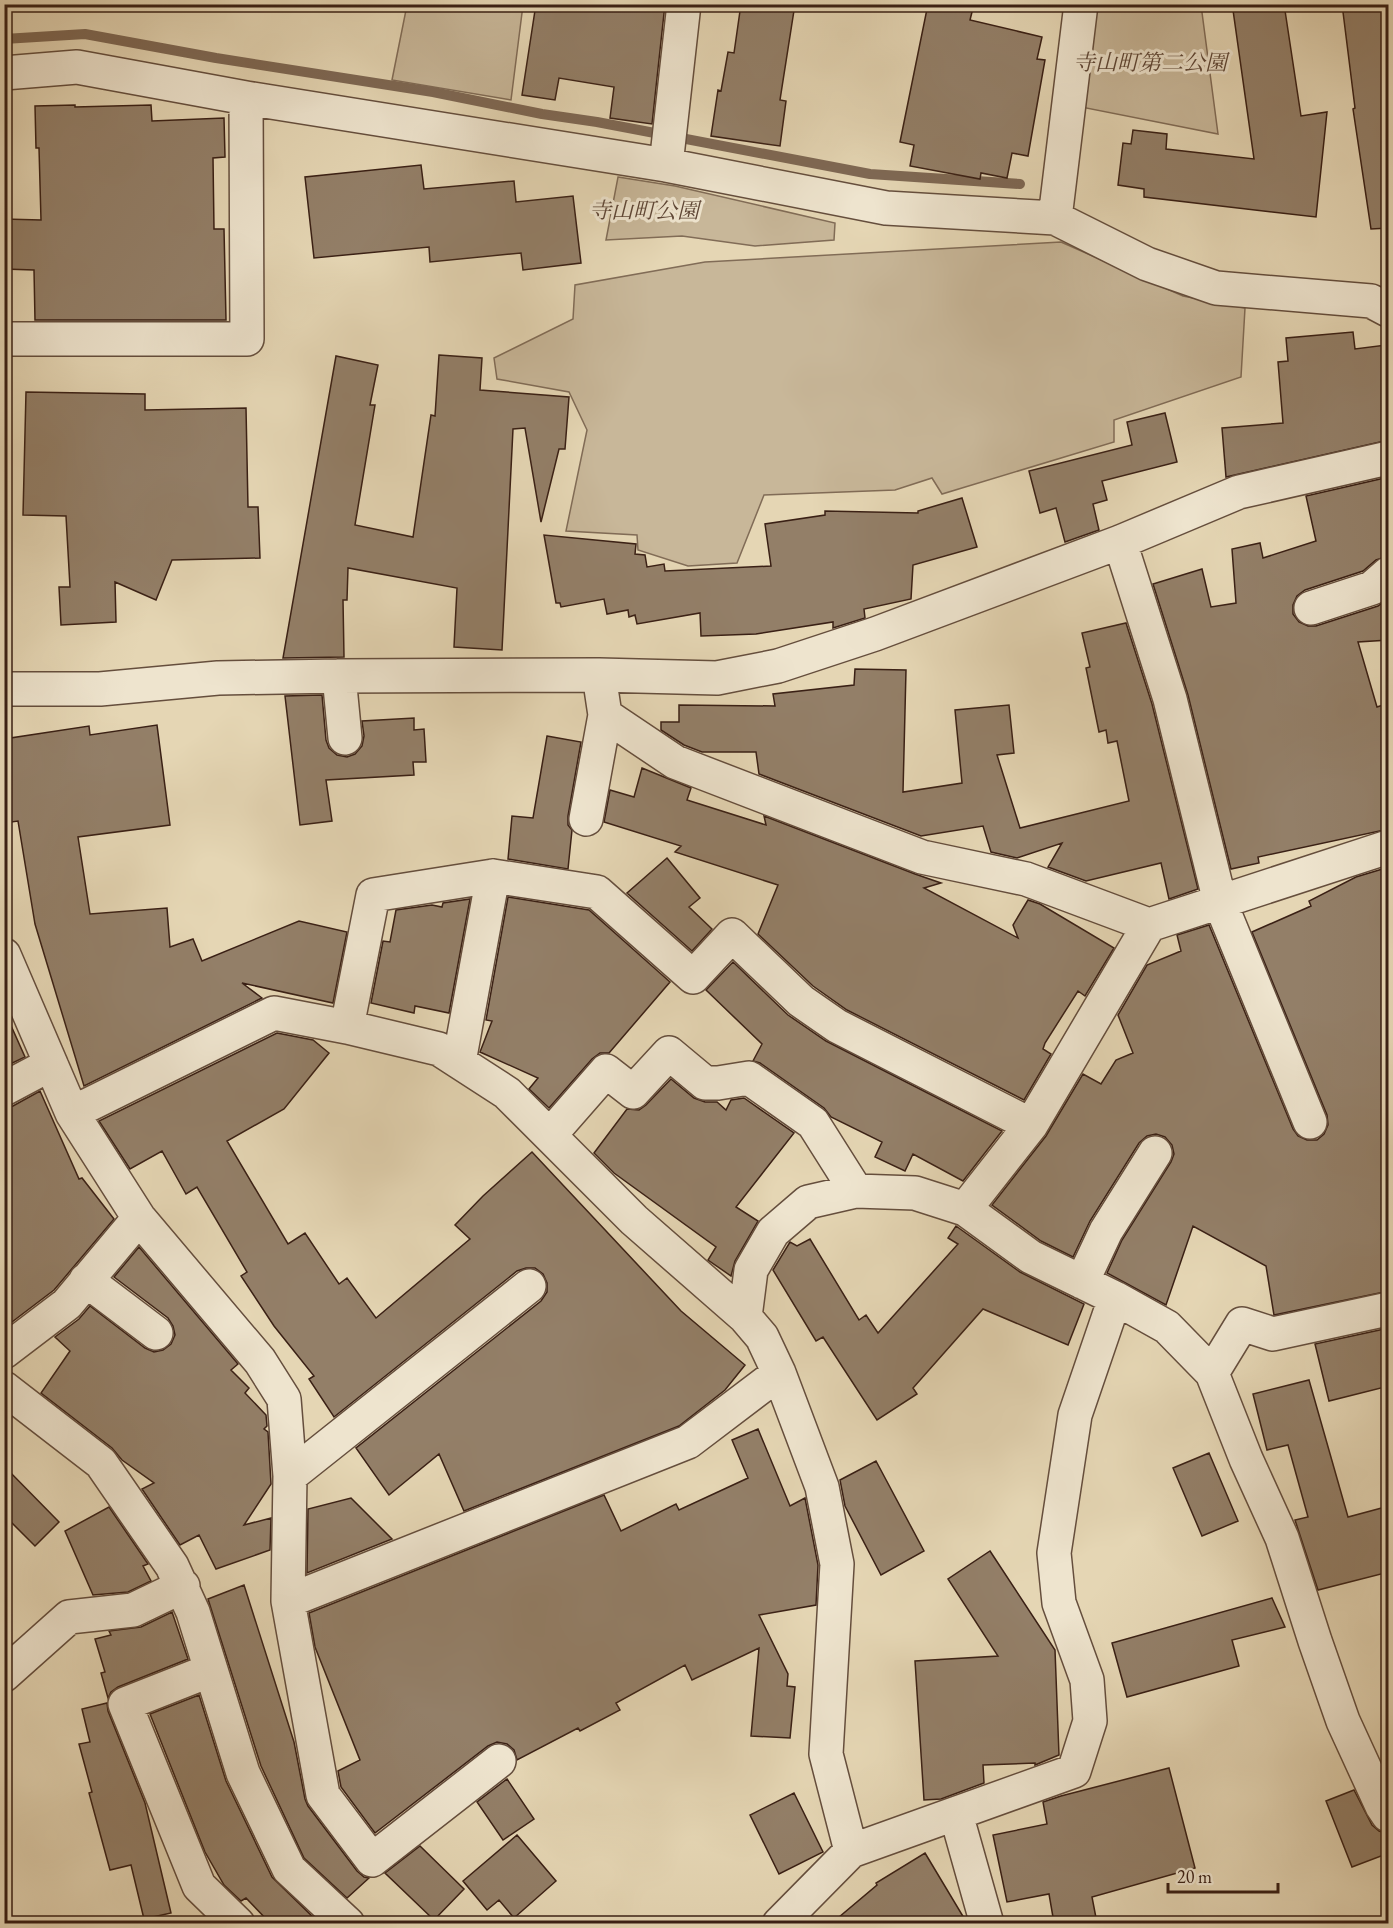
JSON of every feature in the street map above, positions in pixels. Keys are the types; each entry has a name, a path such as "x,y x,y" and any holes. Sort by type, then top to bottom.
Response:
{"street":[{"path":"666,165 684,4"},
{"path":"1054,218 1081,4"},
{"path":"4,73 77,67 246,98 666,165 886,208 1054,218 1147,264 1216,288 1371,301 1389,310"},
{"path":"4,339 247,339 246,98"},
{"path":"1354,300 1375,287 1389,282"},
{"path":"4,689 100,689 218,678 339,676 599,675 717,678 778,666 875,634 1120,542 1239,492 1389,458"},
{"path":"1120,542 1170,699 1220,902 1310,1122"},
{"path":"1311,608 1372,588 1389,574"},
{"path":"586,819 605,716 599,675"},
{"path":"339,676 345,738"},
{"path":"605,716 675,762 922,857 1026,879 1149,925 1389,847"},
{"path":"347,1026 373,895 493,876 597,892 693,977 732,934 801,1002 837,1026 1031,1125"},
{"path":"459,1062 493,876"},
{"path":"965,1209 1031,1125 1149,925"},
{"path":"4,955 72,1113 139,1218 260,1361 284,1399 290,1476 288,1601 323,1795 372,1860 499,1761"},
{"path":"72,1113 274,1013 347,1026 439,1049 507,1093 634,1220 745,1317 762,1337 822,1487 837,1564 826,1755 851,1851"},
{"path":"550,1135 606,1071 633,1092 669,1053 705,1083 748,1078 813,1123 856,1191"},
{"path":"4,1089 51,1064"},
{"path":"1082,1282 1106,1231 1155,1153"},
{"path":"745,1317 751,1270 773,1232 808,1202 856,1191 915,1193 965,1209 1031,1257 1167,1327 1212,1373 1246,1459 1282,1538 1343,1721 1382,1806 1389,1815"},
{"path":"4,1352 67,1304 139,1218"},
{"path":"86,1280 156,1333"},
{"path":"290,1476 529,1287"},
{"path":"779,1923 851,1851 1074,1771 1090,1720 1087,1680 1059,1603 1053,1553 1075,1415 1114,1298"},
{"path":"1212,1373 1242,1324 1274,1335 1384,1310"},
{"path":"288,1601 688,1442 778,1373"},
{"path":"4,1388 101,1463 172,1566 193,1612 207,1683 243,1773 289,1869 348,1923"},
{"path":"4,1675 69,1617 134,1610 183,1586"},
{"path":"207,1683 125,1704 199,1886 238,1923"},
{"path":"956,1814 987,1923"}],"green space":[{"path":"407,5 523,5 511,100 392,80"},
{"name":"寺山町第二公園","path":"1098,5 1201,5 1218,134 1081,107"},
{"name":"寺山町公園","path":"618,177 675,186 835,223 834,240 755,246 682,236 606,240"},
{"path":"1061,242 1183,296 1245,308 1241,377 1114,420 1114,442 942,494 932,478 895,490 764,495 737,563 688,566 638,550 637,535 566,531 587,430 569,392 497,379 494,358 573,319 575,285 705,262"}],"building":[{"path":"536,4 665,4 652,124 610,118 614,87 559,78 555,100 522,95"},
{"path":"741,4 795,4 780,100 786,101 780,146 711,136 718,90 721,91 728,52 734,53"},
{"path":"928,4 974,4 970,20 1042,37 1037,59 1045,60 1028,156 1012,153 1007,178 981,173 980,179 910,166 914,145 900,142"},
{"path":"1244,4 1284,4 1301,116 1327,112 1316,217 1144,197 1144,189 1118,185 1123,143 1131,144 1133,130 1167,134 1166,149 1254,159 1233,10 1244,8"},
{"path":"1342,4 1389,4 1389,228 1371,229 1353,109 1355,108"},
{"path":"75,105 75,107 151,105 152,121 224,118 225,157 213,158 214,229 224,229 226,320 35,320 34,270 4,269 4,219 41,220 35,106"},
{"path":"421,165 424,189 514,181 516,202 573,196 581,263 523,270 521,253 430,262 429,247 314,258 305,177"},
{"path":"1353,332 1355,349 1386,345 1386,350 1389,350 1389,440 1226,477 1222,428 1283,423 1278,362 1288,361 1286,338"},
{"path":"439,355 482,358 480,390 569,397 565,449 559,449 541,522 525,428 513,429 502,650 454,647 457,588 348,568 347,600 343,600 344,657 283,658 336,356 378,365 370,405 375,405 355,525 413,537 431,415 435,416"},
{"path":"26,392 145,394 145,410 246,408 248,507 258,507 260,558 172,560 156,600 115,582 116,622 61,625 59,587 70,587 66,516 23,515"},
{"path":"1165,413 1177,462 1102,481 1107,500 1093,504 1099,530 1065,542 1056,508 1040,513 1029,471 1132,445 1127,422"},
{"path":"1389,477 1389,556 1376,560 1363,571 1305,590 1297,596 1293,605 1293,614 1299,622 1308,626 1316,626 1378,606 1389,598 1389,640 1358,642 1377,707 1389,703 1389,829 1258,857 1259,863 1231,869 1188,695 1153,584 1202,569 1211,607 1236,603 1232,549 1260,543 1263,558 1316,541 1306,496"},
{"path":"962,498 977,547 913,565 911,599 864,609 865,618 833,628 833,622 756,634 701,636 700,613 637,624 635,615 629,617 628,610 607,614 604,599 561,607 560,603 556,603 544,535 636,544 635,554 645,555 647,567 664,564 665,571 771,566 765,524 825,515 825,511 918,513 918,511"},
{"path":"1126,623 1152,704 1198,889 1169,899 1161,863 1086,881 1048,867 1062,843 1017,858 991,852 983,826 921,836 759,774 756,752 702,752 684,745 661,730 661,722 679,722 679,705 775,706 773,694 854,685 855,669 906,670 903,792 962,783 955,710 1009,705 1014,753 997,755 1020,828 1129,801 1117,741 1108,743 1106,730 1099,732 1086,668 1090,667 1082,633"},
{"path":"322,695 326,740 329,748 337,755 347,757 355,754 362,746 364,736 362,721 414,718 414,730 424,729 426,762 413,762 414,775 326,780 332,821 300,825 285,696"},
{"path":"157,725 170,825 78,837 90,914 167,908 170,947 193,939 202,961 299,921 347,932 333,1003 242,983 262,998 84,1086 35,924 18,821 4,823 4,739 89,726 90,735"},
{"path":"547,736 581,742 568,816 568,825 572,830 568,869 508,859 512,816 533,818"},
{"path":"642,768 691,788 687,800 766,825 764,816 941,883 924,888 1018,938 1013,925 1028,900 1040,904 1114,948 1085,996 1078,991 1045,1043 1043,1049 1051,1054 1024,1100 847,1010 813,986 758,934 778,885 675,852 681,846 604,822 610,790 634,797"},
{"path":"667,858 700,898 689,907 712,929 692,951 627,893"},
{"path":"1389,867 1389,1291 1274,1315 1266,1266 1193,1226 1166,1305 1107,1273 1122,1240 1174,1154 1172,1145 1165,1137 1156,1134 1147,1136 1139,1143 1090,1221 1073,1257 1041,1241 992,1205 1046,1136 1083,1074 1101,1084 1116,1060 1133,1053 1118,1015 1147,965 1181,951 1177,935 1209,925 1293,1129 1298,1136 1307,1140 1317,1140 1324,1134 1328,1125 1327,1115 1252,932 1311,906 1309,901 1356,877"},
{"path":"508,897 589,910 670,982 609,1053 600,1053 592,1059 549,1108 529,1089 538,1078 480,1052 492,1021 486,1020"},
{"path":"470,899 449,1013 415,1006 414,1013 371,1003 383,941 390,942 396,910 432,905 442,907 443,903"},
{"path":"733,962 788,1015 826,1041 1002,1131 963,1181 913,1154 905,1171 875,1157 882,1142 831,1117 824,1108 760,1063 753,1061 762,1044 706,990"},
{"path":"4,1010 25,1057 4,1067"},
{"path":"277,1033 313,1040 329,1053 284,1109 227,1141 288,1244 305,1233 339,1284 347,1278 376,1318 470,1239 455,1225 532,1152 681,1311 745,1365 725,1390 679,1426 464,1511 439,1454 389,1495 356,1448 541,1301 547,1292 547,1283 543,1274 535,1268 517,1271 334,1417 309,1379 314,1376 274,1326 241,1276 247,1272 197,1187 186,1194 162,1151 130,1169 99,1121"},
{"path":"671,1079 694,1098 705,1102 717,1102 726,1110 731,1100 744,1098 794,1133 736,1207 758,1221 735,1261 731,1276 708,1260 716,1247 614,1173 594,1153 627,1109 639,1110"},
{"path":"40,1091 79,1179 82,1178 114,1219 54,1290 4,1328 4,1108 13,1106"},
{"path":"956,1226 1020,1272 1084,1304 1068,1345 983,1309 913,1388 917,1394 877,1420 823,1337 816,1341 773,1270 790,1242 797,1246 810,1239 859,1320 866,1315 878,1333 958,1244 948,1238"},
{"path":"139,1247 238,1364 231,1370 249,1388 245,1393 266,1415 267,1426 264,1429 268,1432 271,1484 244,1525 271,1518 270,1550 216,1569 199,1535 180,1545 142,1489 154,1483 122,1460 112,1448 41,1393 70,1351 55,1337 79,1319 90,1306 145,1348 154,1352 163,1350 171,1344 175,1335 168,1318 114,1277"},
{"path":"1389,1328 1389,1386 1329,1401 1315,1344"},
{"path":"1309,1380 1348,1517 1389,1506 1389,1572 1318,1590 1295,1520 1308,1517 1288,1445 1267,1450 1253,1394"},
{"path":"758,1429 790,1506 805,1498 818,1565 816,1605 759,1615 788,1674 787,1686 795,1687 790,1738 751,1736 759,1648 692,1680 685,1665 616,1703 620,1710 580,1731 578,1728 517,1760 514,1750 507,1744 497,1742 488,1746 375,1833 341,1787 338,1771 360,1760 315,1647 309,1613 604,1495 621,1531 676,1504 679,1510 748,1478 732,1440"},
{"path":"1209,1453 1238,1521 1202,1536 1173,1468"},
{"path":"876,1461 924,1551 881,1575 845,1506 840,1480"},
{"path":"4,1466 59,1522 35,1546 4,1515"},
{"path":"351,1498 392,1539 307,1573 308,1509"},
{"path":"109,1507 148,1564 143,1566 151,1581 128,1592 93,1595 65,1531"},
{"path":"990,1551 1055,1650 1059,1755 1035,1765 1035,1763 983,1765 984,1783 941,1799 924,1800 915,1661 998,1656 948,1579"},
{"path":"244,1585 294,1742 305,1799 357,1871 369,1878 347,1898 304,1858 261,1766 208,1599"},
{"path":"1272,1598 1285,1627 1232,1640 1239,1666 1127,1697 1112,1643"},
{"path":"172,1612 188,1659 118,1687 111,1692 108,1698 101,1673 105,1672 95,1639 111,1635 109,1631 141,1627"},
{"path":"199,1695 226,1781 272,1877 319,1923 270,1923 246,1898 241,1901 224,1885 205,1852 150,1714"},
{"path":"107,1703 108,1711 145,1803 171,1913 144,1919 131,1865 110,1870 89,1793 92,1792 79,1744 90,1742 82,1709"},
{"path":"1169,1768 1195,1868 1092,1897 1097,1923 1054,1923 1049,1894 1007,1902 993,1835 1047,1824 1043,1802"},
{"path":"507,1779 534,1819 503,1840 477,1802"},
{"path":"1354,1790 1372,1825 1379,1831 1389,1834 1389,1853 1352,1867 1326,1801"},
{"path":"794,1793 823,1852 779,1874 750,1815"},
{"path":"517,1835 556,1881 514,1918 499,1900 487,1910 463,1881"},
{"path":"420,1846 464,1889 434,1920 385,1873"},
{"path":"925,1853 967,1923 832,1923 877,1885 876,1883"}],"waterway":[{"path":"4,39 85,34 216,58 433,92 870,174 1020,184"}]}
